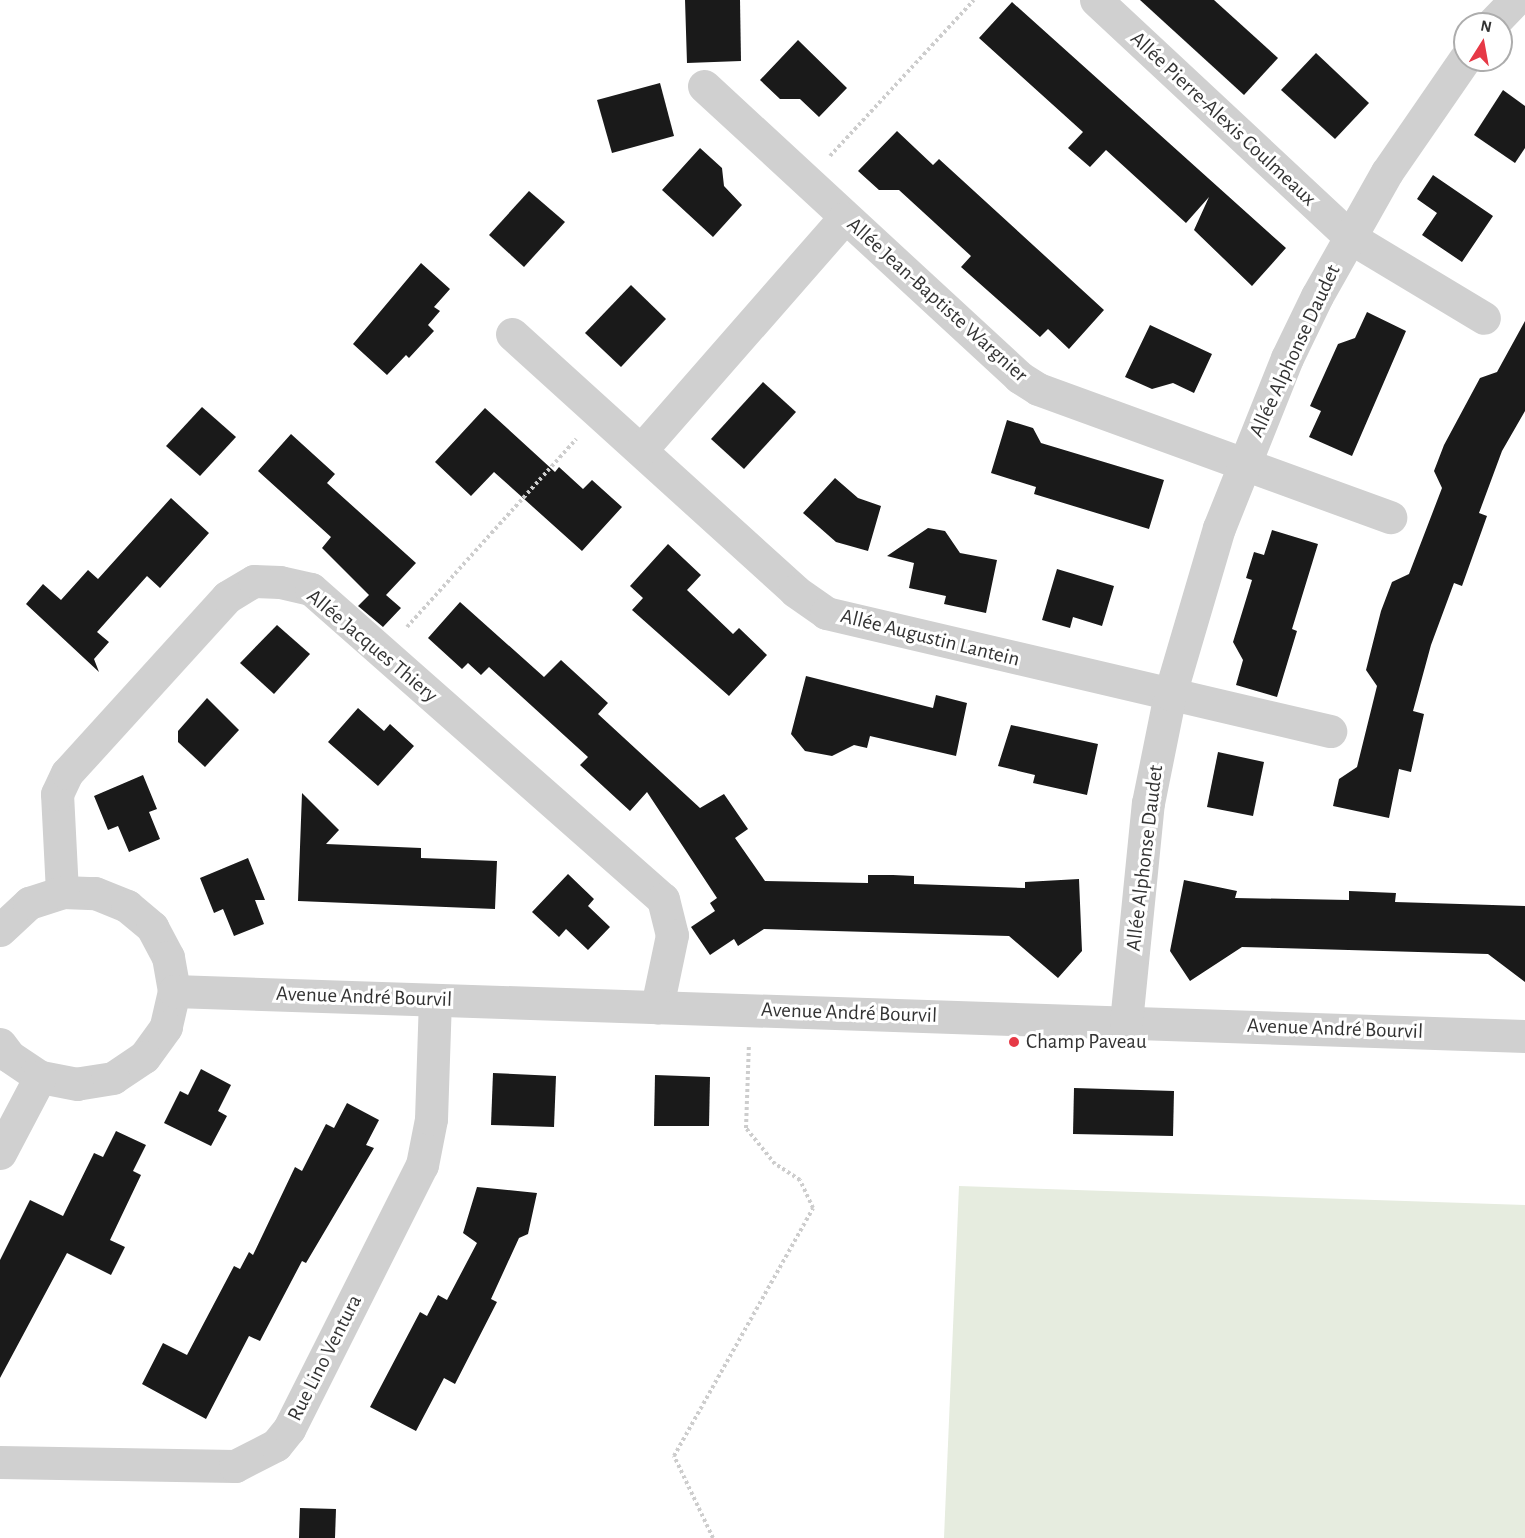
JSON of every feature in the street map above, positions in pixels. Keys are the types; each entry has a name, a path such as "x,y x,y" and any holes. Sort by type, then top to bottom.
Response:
{"street":[{"name":"Allée Pierre-Alexis Coulmeaux","path":"1096,0 1351,238"},
{"path":"1504,12 1515,0"},
{"name":"Allée Alphonse Daudet","path":"1126,1022 1141,860 1170,694 1198,594 1242,465 1287,358 1386,172 1456,72"},
{"name":"Allée Jean-Baptiste Wargnier","path":"704,86 808,181 844,218 1019,377 1038,389 1242,465"},
{"path":"641,450 844,218"},
{"name":"Allée Alphonse Daudet","path":"1351,238 1484,318"},
{"name":"Allée Augustin Lantein","path":"512,334 601,411 795,591 826,613 1170,694"},
{"name":"Allée Alphonse Daudet","path":"1242,465 1390,517"},
{"name":"Allée Jacques Thiery","path":"62,892 57,794 67,772 227,597 254,581 311,589 663,899 672,935 657,1007"},
{"path":"1170,694 1330,731"},
{"path":"0,930 29,903 62,892 95,893 127,906 152,927 168,957 174,991 160,1035 144,1057 113,1078 76,1084 40,1077 9,1056 0,1044"},
{"name":"Avenue André Bourvil","path":"174,991 1525,1035"},
{"name":"Rue Lino Ventura","path":"0,1462 235,1466 276,1445 289,1429 422,1165 431,1119 435,1000"},
{"path":"0,1153 40,1077"}],"path":[{"path":"808,181 974,0"},
{"path":"383,653 601,411"},
{"path":"713,1538 674,1456 813,1208 800,1180 775,1164 746,1128 750,1010"}],"shaded area":[{"path":"959,1186 1525,1205 1525,1538 944,1538"}],"building":[{"path":"685,0 740,0 741,61 687,63"},
{"path":"1140,0 1214,0 1278,58 1244,95"},
{"path":"1012,2 1286,248 1252,286 1194,230 1209,197 1186,223 1106,150 1090,167 1068,148 1083,132 979,38"},
{"path":"798,40 847,88 819,117 800,99 780,99 760,80"},
{"path":"1316,53 1369,103 1335,139 1281,90"},
{"path":"660,83 674,136 612,153 597,100"},
{"path":"1503,90 1525,106 1525,148 1515,163 1474,135"},
{"path":"897,131 933,165 939,159 1104,310 1069,349 1048,329 1040,337 961,267 971,256 899,190 879,190 858,171"},
{"path":"700,148 722,168 724,186 742,205 713,237 662,190"},
{"path":"1433,175 1493,216 1462,262 1422,235 1437,213 1417,199"},
{"path":"529,191 565,222 524,267 489,235"},
{"path":"421,263 450,289 434,307 440,311 428,325 434,331 409,358 406,355 387,375 353,344"},
{"path":"631,285 666,319 621,367 585,333"},
{"path":"1367,312 1406,331 1352,456 1309,437 1321,411 1310,406 1338,344 1355,338"},
{"path":"1525,321 1525,411 1502,451 1479,513 1487,516 1462,586 1454,583 1431,645 1413,711 1424,714 1411,772 1399,769 1389,818 1333,806 1339,779 1357,767 1377,686 1366,670 1381,611 1392,582 1409,574 1442,488 1434,471 1444,445 1480,378 1497,372"},
{"path":"1150,325 1212,354 1194,393 1173,383 1152,389 1125,377"},
{"path":"763,382 796,412 744,469 711,439"},
{"path":"202,407 236,437 200,476 166,446"},
{"path":"485,408 555,472 559,467 583,489 592,480 622,507 582,551 494,472 471,496 435,462"},
{"path":"1007,420 1033,428 1041,443 1164,480 1149,529 1034,494 1036,487 991,473"},
{"path":"291,434 335,474 327,483 416,563 386,595 401,608 383,627 358,606 369,595 322,548 331,537 258,471"},
{"path":"835,478 858,498 881,506 868,551 836,542 803,513"},
{"path":"171,498 209,533 160,588 147,576 97,632 109,642 94,659 99,672 26,604 43,584 61,600 88,570 98,579"},
{"path":"928,528 945,531 960,553 997,560 986,613 944,604 946,596 909,588 914,563 887,556"},
{"path":"1272,530 1318,544 1292,629 1297,631 1277,697 1236,685 1243,660 1233,642 1252,580 1246,578 1254,552 1264,555"},
{"path":"668,544 701,575 687,590 733,634 739,628 767,655 729,696 632,610 643,598 630,586"},
{"path":"1057,569 1114,586 1102,626 1073,617 1070,628 1042,620"},
{"path":"460,602 544,677 561,660 608,703 598,714 700,808 724,794 748,829 735,838 765,881 868,883 868,875 893,875 914,876 914,884 1025,888 1025,882 1079,879 1082,951 1058,978 1009,936 764,929 738,946 734,939 710,955 691,927 715,911 710,903 717,898 647,792 630,811 580,765 588,757 489,667 481,675 468,663 462,669 428,638"},
{"path":"277,625 310,654 274,694 240,663"},
{"path":"806,676 933,708 936,695 967,703 956,756 870,736 867,748 854,745 832,756 805,751 791,734"},
{"path":"207,698 239,730 205,767 178,742 178,731"},
{"path":"358,708 384,731 390,724 414,746 378,786 328,742"},
{"path":"1011,725 1098,744 1087,795 1033,783 1035,775 998,766"},
{"path":"1218,752 1264,762 1253,816 1207,807"},
{"path":"143,775 157,809 149,812 160,839 129,852 118,826 108,830 94,796"},
{"path":"302,793 339,830 326,844 421,848 421,858 497,861 495,909 298,901"},
{"path":"248,858 265,900 255,900 264,924 234,936 223,909 214,913 200,878"},
{"path":"568,874 594,899 588,906 610,927 588,950 566,929 559,937 532,912"},
{"path":"1184,880 1237,891 1235,898 1349,900 1349,891 1396,893 1395,902 1525,906 1525,982 1488,954 1242,947 1190,981 1170,951"},
{"path":"201,1069 231,1085 218,1111 227,1116 211,1146 164,1123 180,1091 188,1095"},
{"path":"493,1073 556,1076 554,1127 491,1125"},
{"path":"655,1075 710,1077 709,1126 654,1126"},
{"path":"1074,1088 1174,1091 1173,1136 1073,1134"},
{"path":"347,1103 379,1120 366,1145 374,1148 306,1263 302,1261 260,1341 249,1336 206,1419 142,1384 163,1343 187,1355 234,1266 240,1269 249,1252 253,1255 295,1167 302,1171 326,1124 334,1128"},
{"path":"116,1131 146,1145 133,1171 141,1175 110,1240 125,1247 111,1275 67,1253 0,1378 0,1260 30,1200 63,1216 94,1153 103,1157"},
{"path":"477,1187 537,1193 528,1234 519,1238 491,1299 497,1302 455,1384 444,1378 416,1431 370,1407 420,1312 427,1316 438,1295 447,1300 477,1243 463,1233"},
{"path":"300,1508 336,1509 335,1538 299,1538"}],"place":[{"name":"Champ Paveau","path":"1014,1042"}]}
